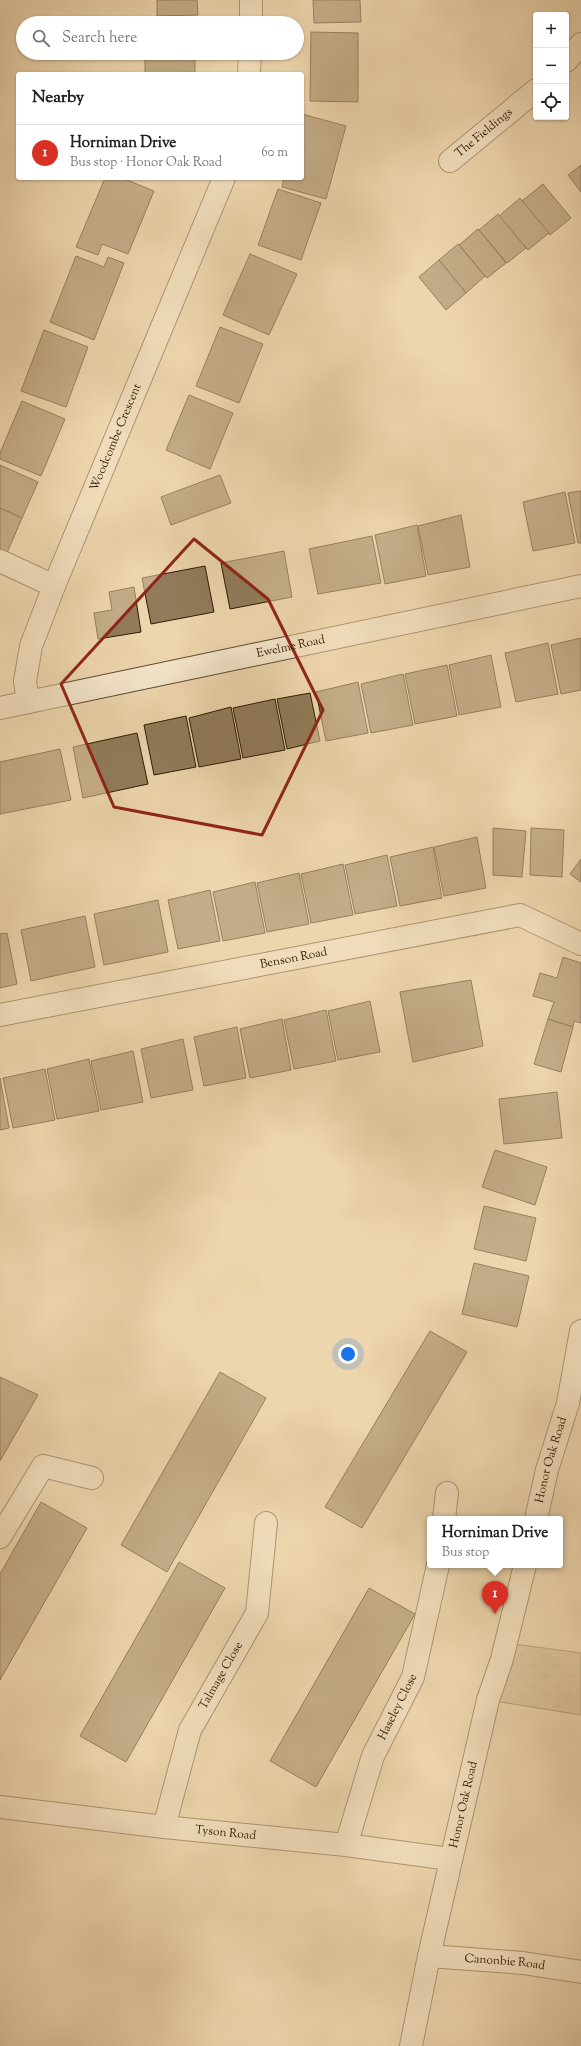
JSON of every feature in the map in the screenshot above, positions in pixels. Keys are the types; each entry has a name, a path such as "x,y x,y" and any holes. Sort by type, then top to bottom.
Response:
{"street":[{"path":"251,0 251,16"},
{"path":"569,58 581,44"},
{"path":"249,72 250,60"},
{"name":"The Fieldings","path":"450,161 533,92"},
{"name":"Woodcombe Crescent","path":"28,702 25,681 31,646 54,586 223,180"},
{"path":"0,561 54,586"},
{"name":"Ewelme Road","path":"0,708 581,586"},
{"name":"Benson Road","path":"0,1015 520,915 581,944"},
{"name":"Honor Oak Road","path":"537,1516 547,1470 575,1403 581,1331"},
{"path":"0,1537 43,1466 92,1478"},
{"path":"444,1516 447,1494"},
{"name":"Talmage Close","path":"164,1827 190,1730 257,1613 266,1524"},
{"name":"Haseley Close","path":"346,1845 373,1756 413,1677 437,1568"},
{"name":"Honor Oak Road","path":"411,2046 428,1956 450,1859 488,1700 502,1659 524,1568"},
{"name":"Tyson Road","path":"0,1807 164,1827 346,1845 450,1859"},
{"name":"Canonbie Road","path":"428,1956 523,1963 581,1972"}],"highlighted area":[{"path":"194,539 268,599 323,710 262,835 114,807 61,684"}],"green space":[{"path":"506,1643 581,1653 581,1715 488,1700"}],"building":[{"path":"157,0 197,0 198,15 157,16"},
{"path":"313,0 360,0 361,22 314,23"},
{"path":"311,32 358,33 358,102 310,101"},
{"path":"145,60 195,60 195,72 145,72"},
{"path":"304,115 346,126 326,199 282,187 284,180 304,180"},
{"path":"581,165 581,192 568,175"},
{"path":"104,180 127,180 154,191 128,254 102,244 98,255 76,247"},
{"path":"543,184 571,218 550,235 522,201"},
{"path":"278,189 321,203 301,260 258,245"},
{"path":"520,198 549,233 528,250 499,216"},
{"path":"498,214 526,248 507,263 479,230"},
{"path":"478,229 506,263 487,278 459,245"},
{"path":"458,244 485,276 466,293 439,260"},
{"path":"250,254 297,274 269,335 223,315"},
{"path":"76,256 104,267 108,257 124,263 94,340 50,322"},
{"path":"439,260 466,293 446,310 419,277"},
{"path":"220,327 263,344 239,403 196,386"},
{"path":"44,330 88,347 66,407 21,391"},
{"path":"189,395 233,413 210,469 166,450"},
{"path":"22,401 65,419 41,476 0,459 0,453"},
{"path":"0,465 38,482 22,518 0,508"},
{"path":"220,475 231,503 171,525 161,497"},
{"path":"581,491 581,543 578,543 568,493"},
{"path":"565,492 575,543 533,551 523,502"},
{"path":"0,508 22,518 7,553 0,550"},
{"path":"461,515 470,567 428,575 418,526"},
{"path":"417,525 426,576 385,584 375,535"},
{"path":"372,536 381,583 318,594 309,549"},
{"path":"284,551 292,597 230,609 221,563"},
{"path":"205,566 214,612 151,624 142,578"},
{"path":"134,587 141,632 98,639 94,613 112,610 109,592"},
{"path":"581,638 581,690 561,694 551,645"},
{"path":"548,643 558,694 516,702 505,653"},
{"path":"491,655 501,707 459,715 449,665"},
{"path":"447,665 457,716 415,724 405,674"},
{"path":"403,674 413,725 371,733 361,684"},
{"path":"358,682 368,733 326,741 316,692"},
{"path":"310,693 320,741 287,749 277,699"},
{"path":"275,699 285,750 243,758 233,708"},
{"path":"231,707 241,759 199,767 189,718"},
{"path":"186,716 196,767 154,775 144,725"},
{"path":"137,733 148,784 83,798 73,747"},
{"path":"60,749 71,800 0,814 0,762"},
{"path":"493,828 526,831 522,877 493,875"},
{"path":"531,828 564,830 562,877 530,875"},
{"path":"477,837 486,888 444,896 434,847"},
{"path":"433,847 442,898 400,906 390,857"},
{"path":"387,855 397,906 355,914 345,865"},
{"path":"581,859 581,882 570,874"},
{"path":"343,864 353,915 311,923 301,874"},
{"path":"299,873 309,924 267,932 257,883"},
{"path":"255,882 265,933 223,941 213,892"},
{"path":"210,890 220,941 178,949 168,900"},
{"path":"158,900 168,952 104,965 94,914"},
{"path":"85,916 95,967 31,981 21,930"},
{"path":"7,933 17,984 0,988 0,934"},
{"path":"563,957 581,963 581,1023 574,1021 573,1027 548,1019 554,1002 533,996 540,973 557,978"},
{"path":"471,980 483,1046 413,1062 400,992"},
{"path":"370,1001 380,1052 338,1060 328,1011"},
{"path":"326,1010 336,1061 294,1069 284,1020"},
{"path":"282,1019 291,1070 250,1078 240,1029"},
{"path":"548,1019 573,1027 561,1072 534,1064"},
{"path":"237,1027 246,1078 204,1086 194,1037"},
{"path":"183,1039 193,1090 151,1098 141,1049"},
{"path":"133,1051 143,1102 101,1110 91,1061"},
{"path":"89,1059 99,1111 57,1119 47,1069"},
{"path":"45,1069 55,1120 13,1128 3,1078"},
{"path":"0,1078 9,1128 0,1130"},
{"path":"557,1092 562,1138 504,1144 499,1099"},
{"path":"495,1150 547,1167 535,1205 482,1187"},
{"path":"484,1206 536,1218 526,1261 474,1249"},
{"path":"474,1263 529,1276 517,1327 462,1314"},
{"path":"430,1331 467,1352 362,1528 325,1507"},
{"path":"220,1372 266,1398 167,1572 121,1545"},
{"path":"0,1377 38,1395 0,1461"},
{"path":"41,1502 87,1528 0,1680 0,1574"},
{"path":"179,1562 225,1588 126,1762 80,1736"},
{"path":"369,1588 415,1614 316,1787 270,1761"}],"place":[{"name":"Horniman Drive","path":"495,1614"}]}
